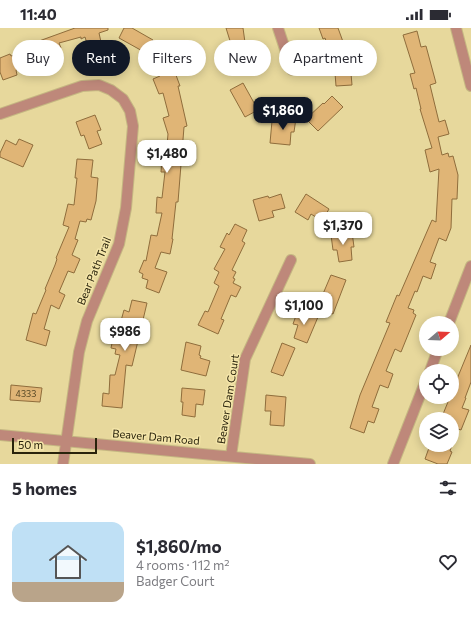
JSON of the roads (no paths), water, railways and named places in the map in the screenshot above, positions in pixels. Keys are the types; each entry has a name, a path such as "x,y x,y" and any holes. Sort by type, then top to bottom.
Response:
{"street":[{"path":"278,28 282,40"},
{"path":"456,28 471,86"},
{"name":"Bear Path Trail","path":"0,114 82,86 99,86 111,90 122,99 130,111 133,126 126,208 119,244 87,321 79,352 63,464"},
{"name":"Beaver Dam Court","path":"231,456 245,359 291,260"},
{"path":"451,316 471,266"},
{"path":"393,464 419,398"},
{"name":"Beaver Dam Road","path":"0,435 310,464"}]}
